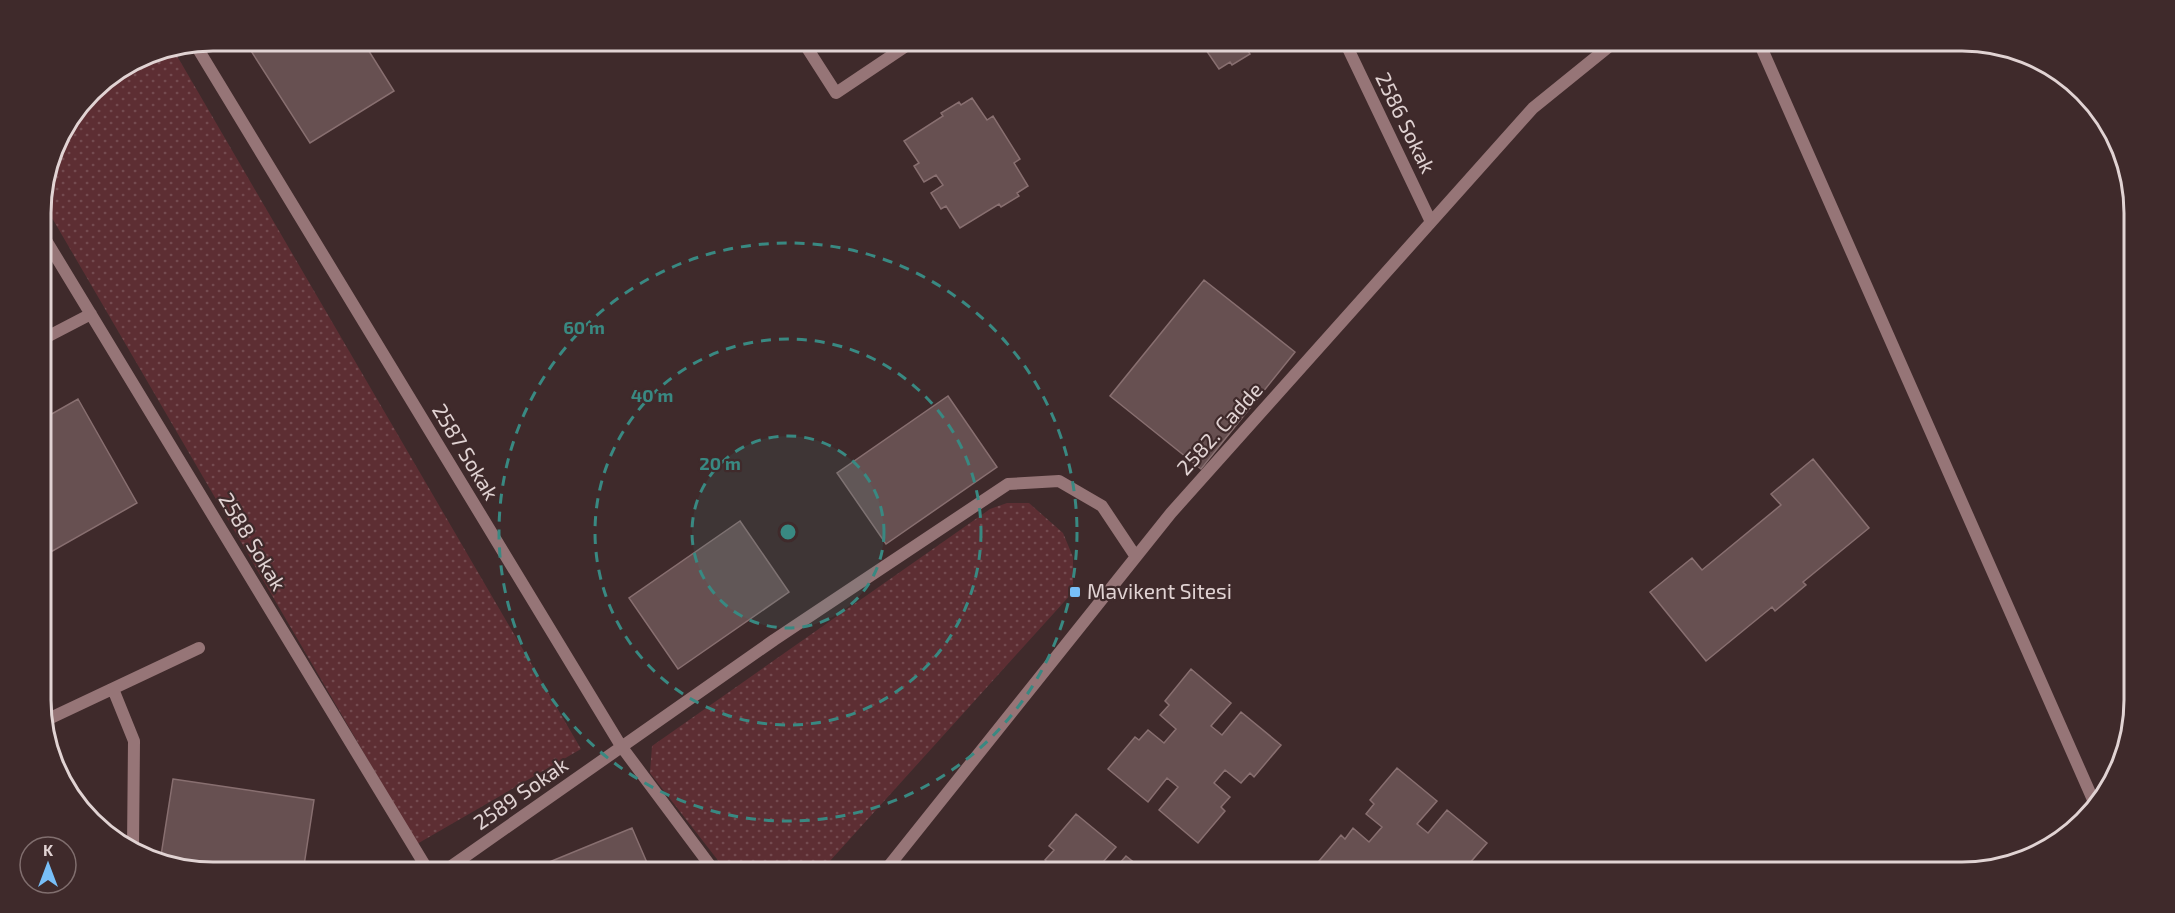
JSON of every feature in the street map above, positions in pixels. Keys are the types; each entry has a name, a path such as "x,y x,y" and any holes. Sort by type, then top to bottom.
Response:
{"street":[{"path":"809,51 836,93 899,51"},
{"name":"2586 Sokak","path":"1349,51 1431,222"},
{"name":"2582. Cadde","path":"892,862 1171,513 1533,108 1603,51"},
{"path":"1763,51 2092,796"},
{"name":"2587 Sokak","path":"200,52 621,746 708,862"},
{"name":"2588 Sokak","path":"51,248 423,862"},
{"path":"51,335 91,314"},
{"name":"2589 Sokak","path":"458,862 774,640 1008,484 1059,481 1102,506 1136,557"},
{"path":"52,717 199,648"},
{"path":"113,689 134,741 133,841"}],"shaded area":[{"path":"177,55 581,749 417,844 51,216 52,192 57,171 73,132 91,106 106,91 123,78 151,63"},
{"path":"1007,503 1029,503 1063,533 1073,557 1073,592 829,862 719,862 650,773 652,746 990,509"}],"building":[{"path":"251,51 369,51 394,91 310,143"},
{"path":"1207,51 1248,51 1250,54 1232,65 1230,62 1219,69"},
{"path":"972,98 987,120 993,116 1020,159 1014,163 1028,186 1017,193 1019,196 1001,207 999,204 960,228 946,206 941,209 931,193 943,185 936,175 924,182 914,166 919,163 904,141 943,116 941,113 959,102 961,105"},
{"path":"1204,280 1295,352 1201,469 1110,396"},
{"path":"948,396 997,467 886,544 837,473"},
{"path":"78,399 137,503 51,552 51,414"},
{"path":"1813,459 1869,528 1803,582 1806,585 1775,611 1772,607 1706,661 1650,592 1692,558 1702,570 1781,505 1771,494"},
{"path":"740,521 789,592 678,669 629,598"},
{"path":"1191,669 1231,703 1211,726 1222,735 1241,712 1281,745 1254,777 1250,773 1241,783 1225,770 1214,783 1230,797 1221,807 1225,811 1198,843 1159,810 1178,787 1167,778 1148,802 1108,769 1135,737 1139,740 1148,730 1164,743 1176,729 1160,715 1169,705 1165,701"},
{"path":"1397,768 1437,801 1417,824 1428,833 1447,810 1487,843 1471,862 1318,862 1341,835 1345,839 1353,828 1369,842 1382,827 1366,814 1374,804 1370,800"},
{"path":"173,779 314,800 305,862 192,861 161,853"},
{"path":"1076,814 1116,847 1103,862 1048,862 1045,860 1054,850 1049,846"},
{"path":"632,828 647,862 549,862"},
{"path":"1126,856 1134,862 1121,862"}],"place":[{"name":"Mavikent Sitesi","path":"1075,592"}]}
